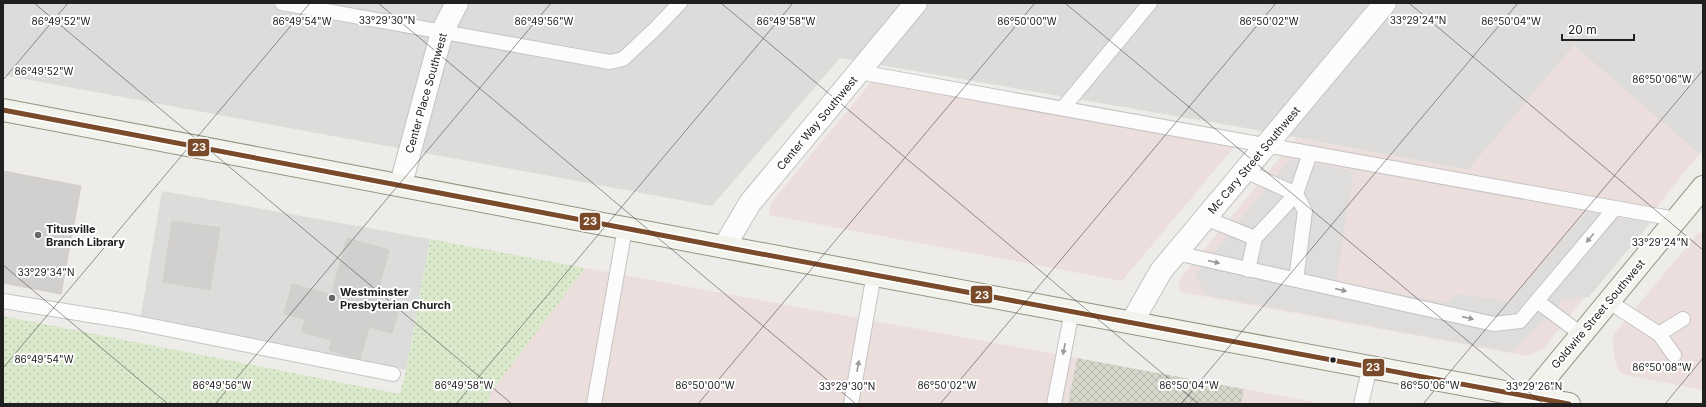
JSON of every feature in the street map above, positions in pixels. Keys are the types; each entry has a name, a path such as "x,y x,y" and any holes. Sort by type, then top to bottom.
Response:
{"main road":[{"path":"3,110 401,184 724,247 1370,367 1527,400 1569,404"},
{"name":"Goldwire Street Southwest","path":"1527,400 1703,187"}],"street":[{"name":"Center Place Southwest","path":"401,184 442,32 457,3"},
{"name":"Center Way Southwest","path":"724,247 750,203 916,3"},
{"name":"Mc Cary Street Southwest","path":"1132,322 1161,271 1385,3"}],"lane":[{"path":"282,3 610,62 623,59 680,3"},
{"path":"1063,108 1150,3"},
{"path":"859,72 1676,219"},
{"path":"1248,270 1255,238 1296,194 1310,153"},
{"path":"1245,171 1296,194 1305,211 1296,280"},
{"path":"1176,253 1494,324 1520,321 1615,208"},
{"path":"1205,218 1255,238"},
{"path":"594,404 625,228"},
{"path":"851,404 874,274"},
{"path":"3,301 127,321 393,374"},
{"path":"1537,301 1581,334"},
{"path":"1608,301 1658,334 1674,355"},
{"path":"1054,404 1072,311"},
{"path":"1658,334 1682,319"},
{"path":"1361,404 1370,367"}],"shaded area":[{"path":"3,3 1703,3 1703,149 1699,154 1574,46 1468,170 1251,129 840,58 712,206 3,75"},
{"path":"1574,45 1699,154 1543,349 1527,356 1180,292 1179,280 1296,138 1468,170"},
{"path":"873,80 1235,146 1122,281 769,215 770,204"},
{"path":"1290,159 1354,171 1336,281 1446,303 1458,294 1510,301 1587,211 1650,223 1589,297 1563,300 1511,352 1206,295 1195,275"},
{"path":"162,191 430,239 406,370 140,320"},
{"path":"1699,232 1703,235 1703,390 1621,374 1615,362 1613,344 1614,334"},
{"path":"585,268 1077,358 1068,404 488,404 491,392"},
{"path":"1077,358 1244,389 1241,404 1068,404"},
{"path":"1244,389 1325,404 1241,404"}],"green space":[{"path":"430,239 585,268 491,392 488,404 3,404 3,316 400,394 406,370"}],"building":[{"name":"Titusville Branch Library","path":"3,171 81,186 61,294 3,283"},
{"path":"172,221 220,228 210,290 163,282"},
{"name":"Westminster Presbyterian Church","path":"347,238 389,250 376,300 399,307 392,333 369,327 360,359 329,350 332,340 302,332 305,319 284,314 292,284 331,295"}],"transit line":[{"name":"23","path":"3,110 724,247 1569,404"}],"place":[{"name":"Titusville Branch Library","path":"38,235"},
{"name":"Westminster Presbyterian Church","path":"332,298"}]}
